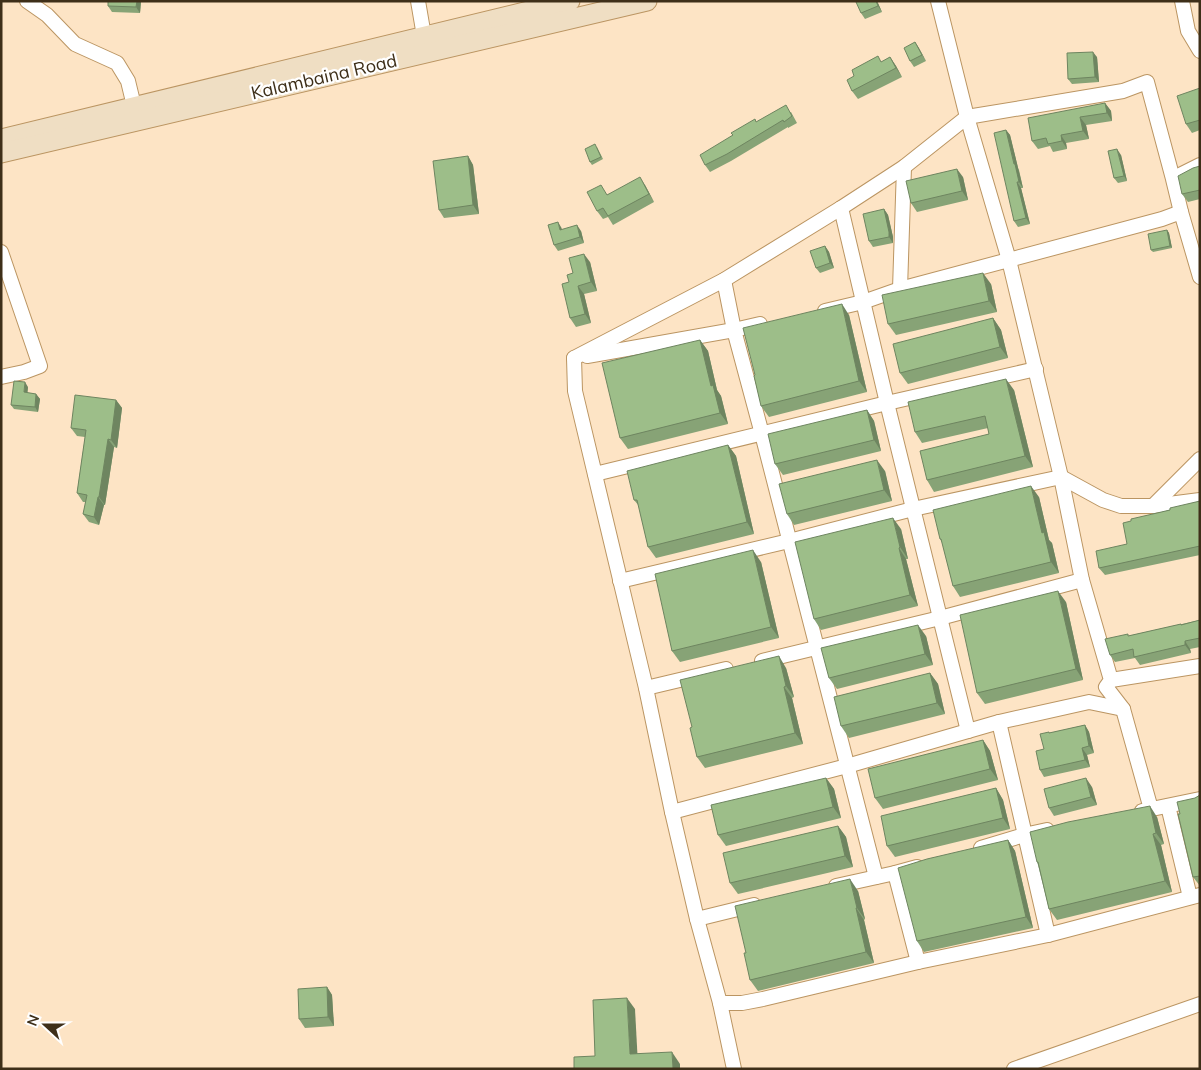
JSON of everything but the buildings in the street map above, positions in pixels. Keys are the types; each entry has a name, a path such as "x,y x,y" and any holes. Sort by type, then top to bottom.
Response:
{"main road":[{"path":"1,139 570,1"},
{"name":"Kalambaina Road","path":"1,153 647,1"}],"street":[{"path":"27,1 47,15 75,44 117,63 128,81 134,106"},
{"path":"418,1 424,36"},
{"path":"938,1 967,117 1009,260 1061,477 1082,580 1109,683 1123,709 1151,809"},
{"path":"1182,1 1188,31 1200,51"},
{"path":"574,358 724,280 904,167 967,117 1123,91 1146,82 1200,278"},
{"path":"1173,179 1200,165"},
{"path":"900,288 904,167"},
{"path":"841,208 968,731"},
{"path":"808,314 864,302 900,288 1162,219 1181,212"},
{"path":"1,252 40,366 1,377"},
{"path":"724,280 734,330 876,877"},
{"path":"574,358 771,322"},
{"path":"574,358 575,391 646,688 697,919 720,1003 734,1069"},
{"path":"595,474 1036,369"},
{"path":"1153,506 1200,459"},
{"path":"620,581 913,509 1061,477 1103,500 1121,506 1153,506 1200,500"},
{"path":"646,688 940,618 1082,580"},
{"path":"1089,702 1109,683 1200,666"},
{"path":"672,812 847,766 999,722 1089,702 1123,709"},
{"path":"999,722 1048,935"},
{"path":"1131,813 1200,799"},
{"path":"720,1003 742,1003 763,999 918,962 1048,935 1195,896 1168,806"},
{"path":"969,851 1024,835 1063,827"},
{"path":"820,890 895,873 932,862"},
{"path":"895,873 918,962"},
{"path":"697,919 763,903"},
{"path":"1014,1069 1200,1004"}]}
